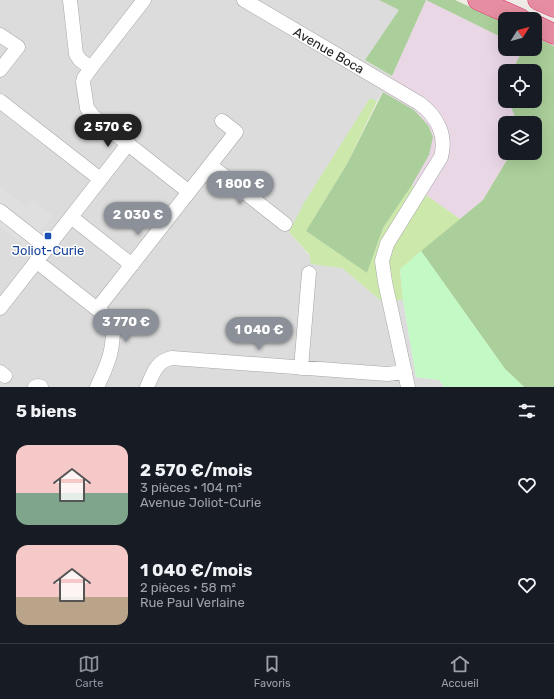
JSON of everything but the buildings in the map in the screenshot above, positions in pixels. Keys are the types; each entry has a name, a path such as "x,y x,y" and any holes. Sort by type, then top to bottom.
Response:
{"highway":[{"path":"478,0 505,12"},
{"path":"538,0 554,7"},
{"path":"542,28 554,34"}],"street":[{"path":"70,0 76,54 80,60 91,68"},
{"path":"144,0 84,78 83,82 87,108 94,116 189,192"},
{"name":"Avenue Boca","path":"244,0 413,99 428,110 436,121 443,137 443,151 437,165 387,244 382,261 385,282 408,387"},
{"path":"0,34 18,47 0,70"},
{"path":"0,101 100,179"},
{"path":"98,309 236,132 222,121"},
{"path":"0,308 128,144"},
{"path":"210,165 285,224"},
{"path":"0,211 46,248"},
{"path":"71,217 132,265"},
{"path":"36,261 113,321 111,353 97,387"},
{"path":"301,368 309,273"},
{"path":"147,387 156,367 163,361 172,358 387,374 405,372"},
{"path":"35,387 41,387"}],"shaded area":[{"path":"0,0 379,0 400,10 365,60 392,76 377,101 370,99 289,232 309,255 312,264 342,268 380,300 403,300 416,377 439,380 444,387 0,387"},
{"path":"426,0 498,36 498,56 520,56 516,64 498,64 498,108 512,108 514,116 498,116 498,160 507,160 483,200 460,219 412,185 429,155 414,111 383,92 392,76"},
{"path":"0,186 27,207 33,200 53,215 27,248 0,227"}],"green space":[{"path":"379,0 426,0 392,76 365,60 399,10"},
{"path":"426,0 455,0 498,20 498,36"},
{"path":"542,40 554,46 554,387 524,387 505,369 421,251 483,200 507,160 542,160 542,116 514,116 512,108 542,108 542,64 516,64 520,56 542,56"},
{"path":"383,92 414,110 428,125 433,137 429,155 412,185 383,228 367,273 306,231 347,164"},
{"path":"370,98 377,101 347,164 306,231 367,273 383,228 412,185 460,219 400,269 403,300 380,300 342,268 311,264 309,254 289,232 304,203"},
{"path":"421,251 505,369 524,387 444,387 439,380 416,377 403,300 400,269"}],"place":[{"name":"Joliot-Curie","path":"48,236"}]}
